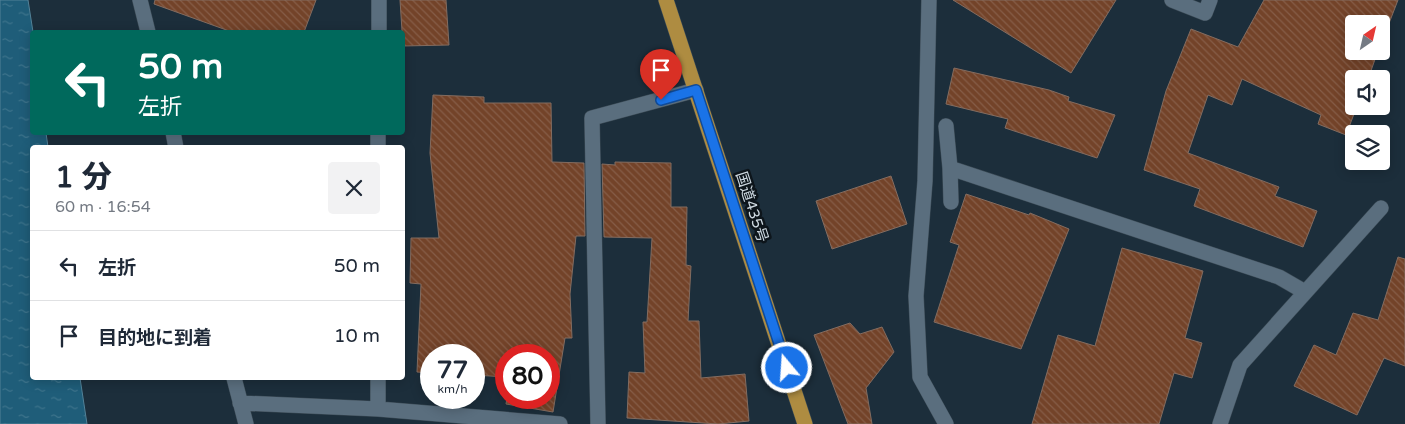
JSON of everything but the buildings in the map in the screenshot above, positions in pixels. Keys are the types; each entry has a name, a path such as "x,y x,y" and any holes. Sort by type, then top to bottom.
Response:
{"highway":[{"name":"国道435号","path":"666,0 805,424"}],"street":[{"path":"140,0 148,30"},
{"path":"379,0 379,30"},
{"path":"929,0 925,181 916,296 920,377 946,424"},
{"path":"1172,0 1205,13 1210,0"},
{"path":"598,424 592,118 696,90"},
{"path":"946,126 951,202"},
{"path":"950,168 1279,277 1305,292"},
{"path":"1220,424 1240,365 1381,208"},
{"path":"234,380 246,424"},
{"path":"378,380 378,409"},
{"path":"240,403 378,409 560,424"}],"water":[{"path":"0,0 28,0 33,30 30,30 30,135 46,135 48,145 30,145 30,380 80,380 87,424 0,424"}],"route":[{"path":"661,100 696,90 787,368"}]}
